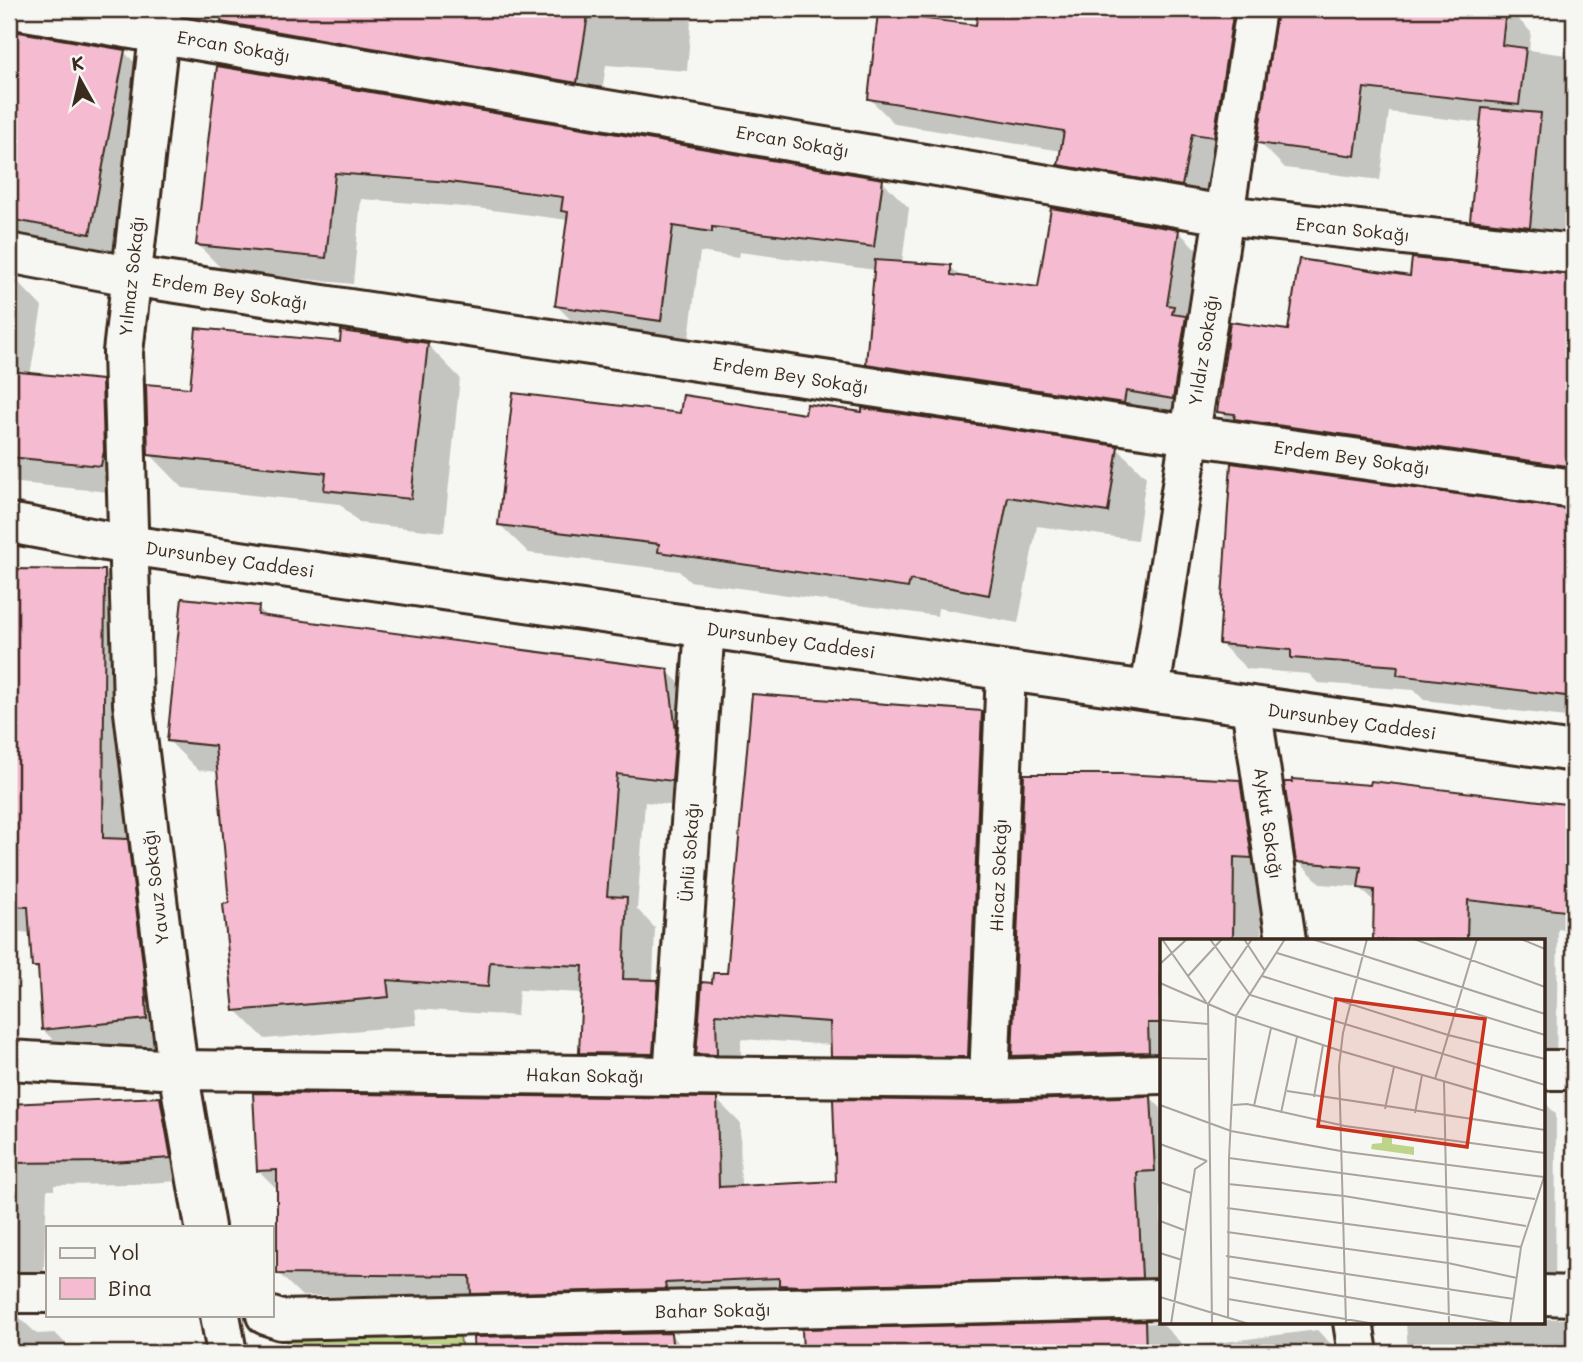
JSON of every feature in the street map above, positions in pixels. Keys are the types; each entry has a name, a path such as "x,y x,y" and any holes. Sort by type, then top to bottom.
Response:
{"street":[{"name":"Ercan Sokağı","path":"14,9 160,21 1224,215 1574,254"},
{"name":"Yıldız Sokağı","path":"1150,691 1256,9"},
{"name":"Yılmaz Sokağı","path":"128,545 123,352 160,21"},
{"name":"Erdem Bey Sokağı","path":"9,253 130,276 1190,435 1574,489"},
{"name":"Dursunbey Caddesi","path":"9,523 128,545 1574,752"},
{"name":"Yavuz Sokağı","path":"128,545 133,704 178,1070 205,1226"},
{"name":"Ünlü Sokağı","path":"673,1076 705,627"},
{"name":"Hicaz Sokağı","path":"989,1079 1006,671"},
{"name":"Aykut Sokağı","path":"1251,706 1286,939"},
{"name":"Hakan Sokağı","path":"9,1060 178,1070 989,1079 1160,1074"},
{"path":"1544,1070 1574,1070"},
{"path":"9,1293 46,1293"},
{"path":"1544,1295 1574,1296"},
{"name":"Bahar Sokağı","path":"270,1316 281,1320 1160,1299"},
{"path":"220,1316 227,1353"},
{"path":"1353,1324 1358,1353"}],"green space":[{"path":"460,1335 462,1353 288,1353 286,1340"},
{"path":"784,1348 784,1353 688,1353"}],"building":[{"path":"223,9 589,9 577,83 221,22"},
{"path":"978,9 1234,9 1214,137 1192,134 1182,186 1058,165 1064,131 868,99 878,13 976,25"},
{"path":"1277,9 1506,9 1502,45 1526,48 1519,105 1364,88 1355,156 1257,143"},
{"path":"13,31 125,50 90,234 9,219 9,56"},
{"path":"217,66 883,179 874,247 712,227 712,232 673,226 661,321 555,306 568,212 561,211 563,197 449,182 335,173 326,258 196,245"},
{"path":"1482,108 1541,113 1530,227 1470,220"},
{"path":"1051,208 1179,230 1167,305 1174,306 1172,314 1186,316 1173,399 1126,391 1124,403 866,364 875,260 951,265 951,275 1038,287"},
{"path":"1412,258 1574,275 1574,467 1234,419 1235,414 1217,412 1230,322 1288,330 1299,259 1410,276"},
{"path":"196,328 340,342 341,331 428,343 411,499 324,490 326,473 148,455 146,384 190,388"},
{"path":"9,371 102,380 104,451 101,466 9,457"},
{"path":"513,393 680,413 683,395 805,414 807,404 862,412 862,408 1118,446 1108,512 1008,497 989,595 910,580 908,588 658,552 659,544 498,525"},
{"path":"1231,463 1574,510 1574,697 1397,675 1398,666 1291,658 1291,650 1219,644"},
{"path":"9,569 105,570 103,838 128,839 147,1019 42,1030 38,967 32,967 28,907 9,906"},
{"path":"182,598 259,606 258,615 668,669 676,732 672,781 617,774 607,896 627,897 623,979 658,980 653,1054 579,1053 583,966 490,962 488,987 387,980 389,997 234,1011 223,904 229,903 215,746 167,741"},
{"path":"752,694 982,711 968,1057 831,1056 830,1022 716,1014 717,1055 696,1054 702,982 712,983 713,973 727,973"},
{"path":"1024,774 1122,774 1240,780 1252,858 1234,857 1233,939 1160,939 1160,1023 1148,1023 1149,1052 1012,1056"},
{"path":"1292,779 1370,785 1371,781 1574,805 1574,912 1468,900 1467,939 1373,939 1374,890 1358,888 1361,867 1296,862 1284,782 1292,782"},
{"path":"253,1093 717,1098 719,1187 836,1181 833,1099 990,1101 1151,1096 1155,1171 1137,1172 1142,1278 799,1286 779,1285 779,1278 665,1283 666,1289 471,1294 470,1276 277,1274 277,1170 257,1171"},
{"path":"160,1097 171,1158 111,1162 9,1163 9,1104"},
{"path":"1145,1321 1146,1353 803,1353 802,1329"},
{"path":"671,1333 673,1353 474,1353 473,1337"}]}
